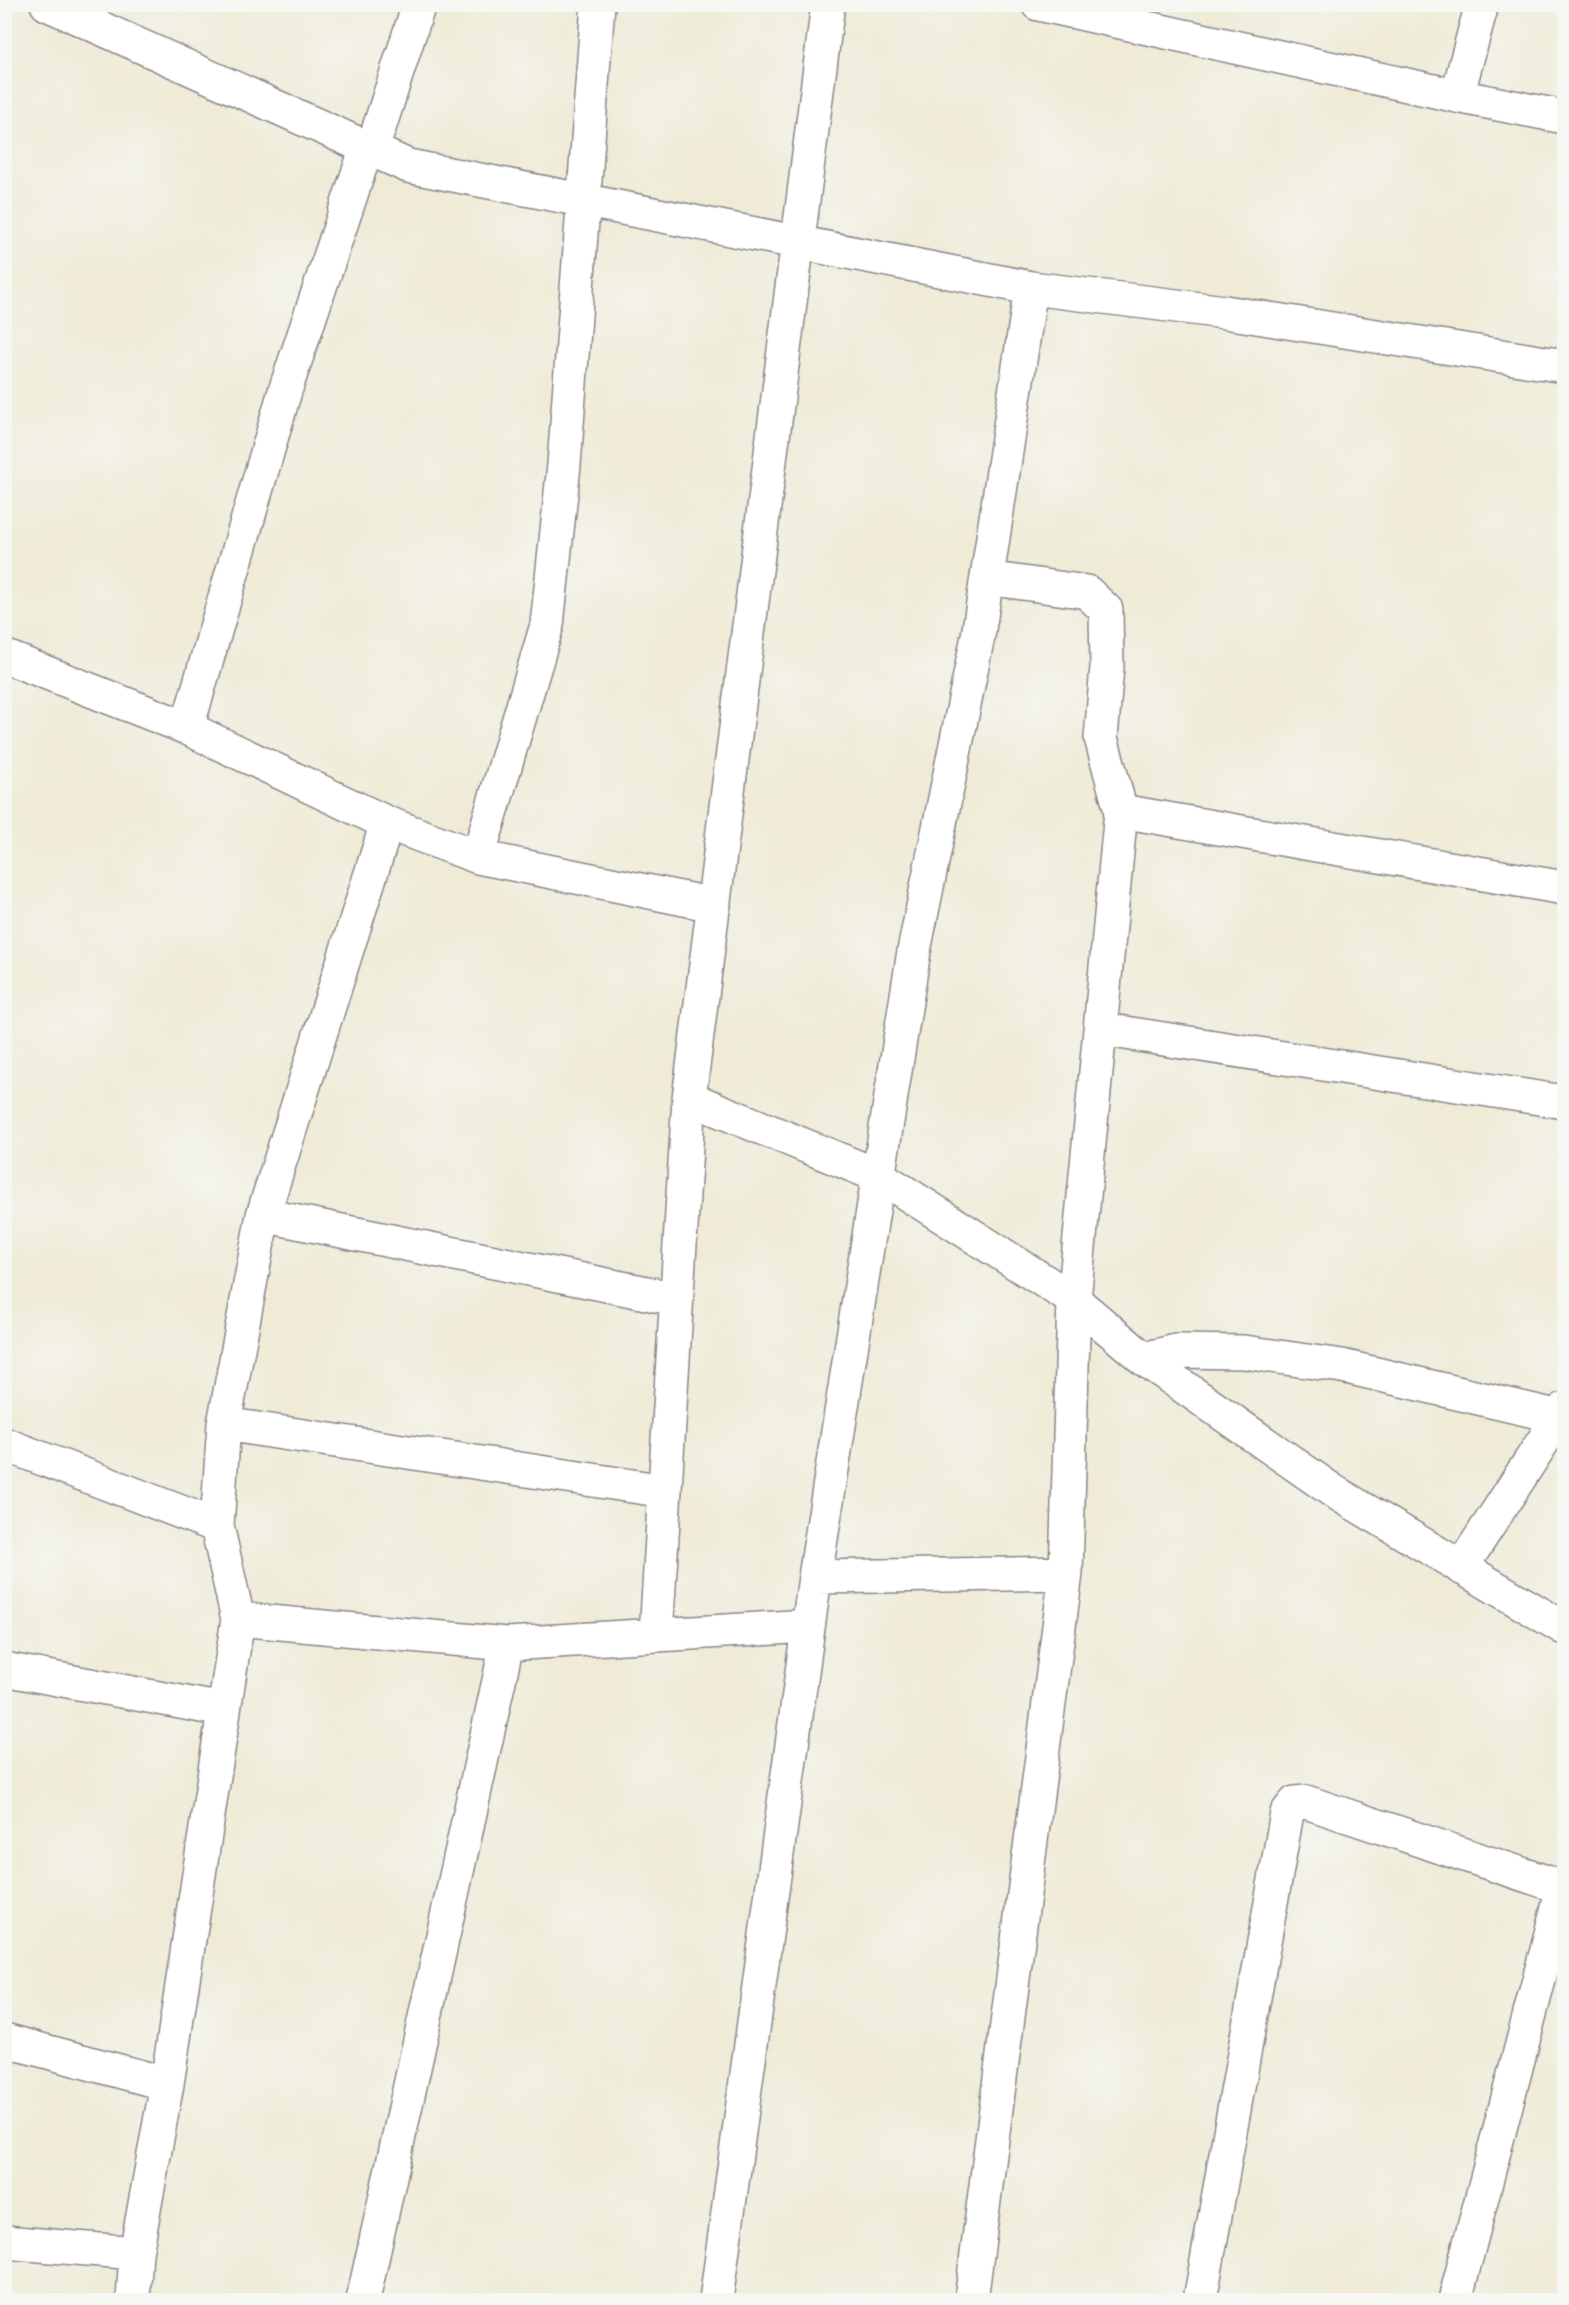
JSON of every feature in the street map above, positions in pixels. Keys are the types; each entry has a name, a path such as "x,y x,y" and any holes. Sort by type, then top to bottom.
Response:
{"street":[{"path":"47,4 408,166 1031,288 1225,312 1564,366"},
{"path":"187,728 285,391 419,4"},
{"path":"478,857 547,626 564,465 598,4"},
{"path":"656,1635 688,1098 828,4"},
{"path":"1038,4 1564,117"},
{"path":"1458,96 1482,4"},
{"path":"717,2301 815,1577 914,951 978,636 1031,288"},
{"path":"970,2301 1066,1573 1074,1300 1121,812 1101,738 1107,667 1106,610 1087,592 987,578"},
{"path":"4,656 187,728 387,823 478,857 714,905"},
{"path":"1121,812 1564,888"},
{"path":"133,2301 135,2253 167,2084 238,1619 217,1526 224,1424 263,1215 387,823"},
{"path":"1100,1029 1564,1102"},
{"path":"688,1098 879,1176 1074,1300 1144,1359 1333,1491 1564,1628"},
{"path":"263,1215 676,1299"},
{"path":"1144,1359 1176,1351 1244,1352 1342,1366 1562,1413 1461,1568"},
{"path":"224,1424 665,1491"},
{"path":"4,1444 217,1526"},
{"path":"815,1577 1066,1573"},
{"path":"238,1619 507,1644 808,1626"},
{"path":"363,2301 507,1644"},
{"path":"4,1669 223,1710"},
{"path":"1200,2301 1287,1814 1295,1803 1306,1802 1564,1888 1455,2301"},
{"path":"4,2040 167,2084"},
{"path":"4,2242 135,2253"}]}
